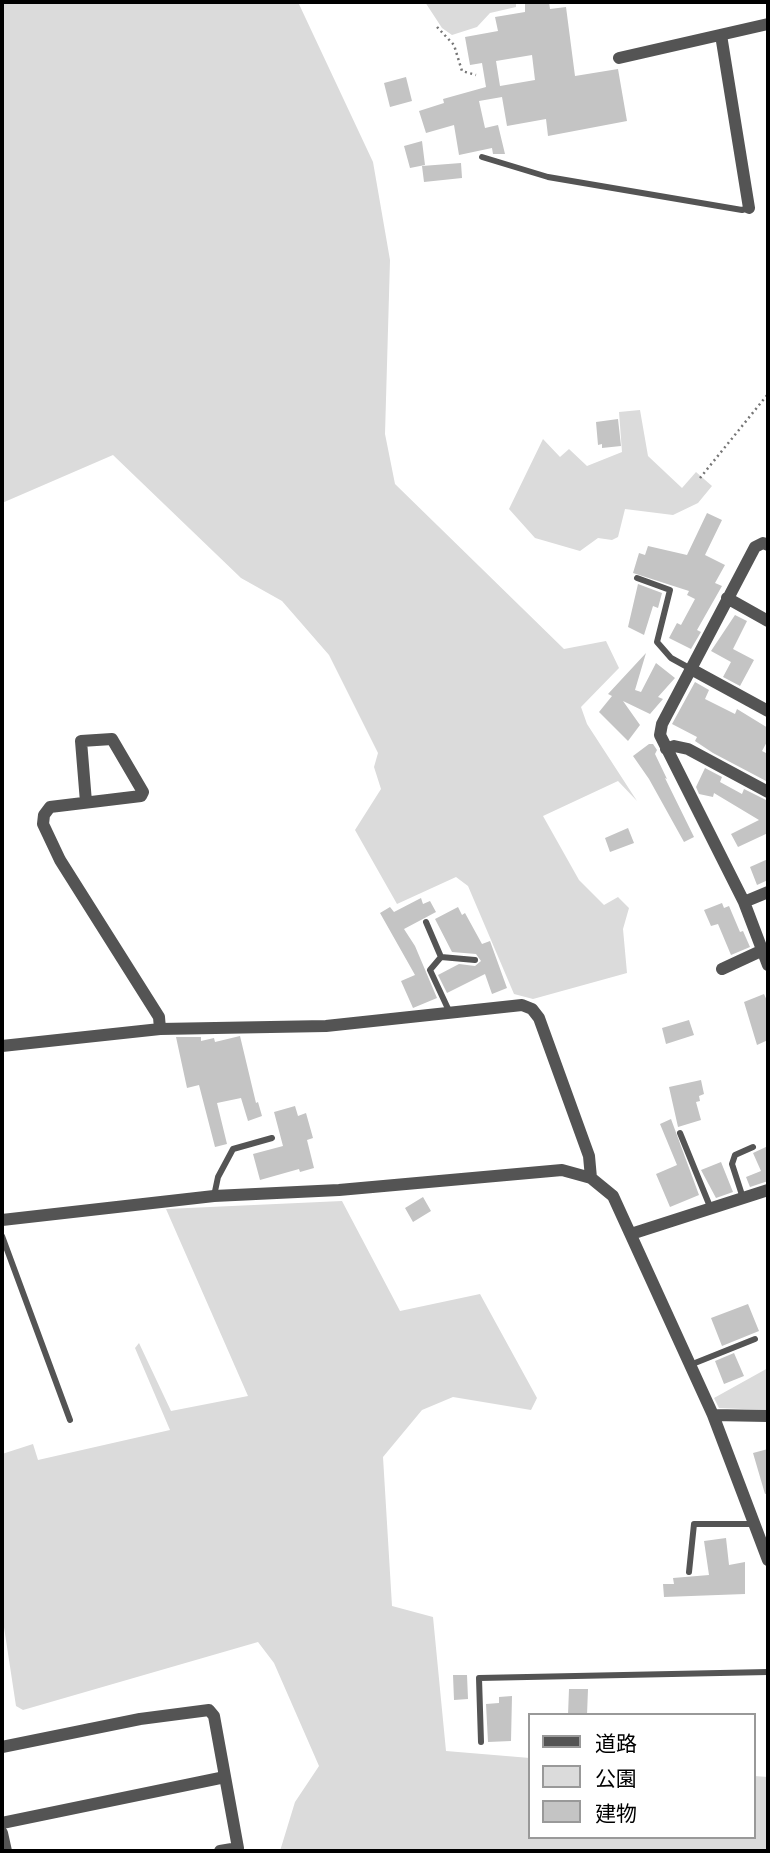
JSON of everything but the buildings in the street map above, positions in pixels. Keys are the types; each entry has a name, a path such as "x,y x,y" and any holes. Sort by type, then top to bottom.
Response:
{"street":[{"path":"619,58 768,24"},
{"path":"721,35 749,208"},
{"path":"768,545 763,542 755,547 662,724 660,735 744,902 768,965"},
{"path":"727,598 768,621"},
{"path":"691,669 768,711"},
{"path":"86,802 80,741 85,738 111,739 119,747 143,792 141,796 50,807 44,815 47,837 159,1017 160,1029"},
{"path":"666,749 674,746 688,749 768,792"},
{"path":"744,902 768,892"},
{"path":"722,969 763,950"},
{"path":"2,1046 160,1029 326,1026 522,1005 532,1009 539,1017 589,1156 591,1178"},
{"path":"2,1220 215,1196 339,1190 562,1170 591,1178 613,1196 631,1234 713,1415 768,1560"},
{"path":"631,1234 768,1191"},
{"path":"713,1415 768,1416"},
{"path":"2,1748 140,1719 209,1710 214,1716 238,1848 220,1851"},
{"path":"2,1823 225,1777"},
{"path":"2,1833 6,1851"}],"lane":[{"path":"482,157 548,177 741,210 749,208"},
{"path":"637,578 670,590 657,642 671,658 691,669"},
{"path":"426,922 442,957"},
{"path":"442,957 475,960"},
{"path":"442,957 430,970 450,1013"},
{"path":"680,1133 711,1209"},
{"path":"215,1196 218,1177 233,1149 272,1138"},
{"path":"743,1198 732,1164 735,1155 753,1147"},
{"path":"2,1236 69,1420"},
{"path":"690,1365 755,1339"},
{"path":"689,1573 694,1524 755,1524"},
{"path":"481,1742 480,1678 768,1672"}],"path":[{"path":"437,27 454,45 462,71 477,75"},
{"path":"700,478 768,394"}],"green space":[{"path":"2,2 298,2 373,162 390,260 385,434 395,484 564,649 606,641 619,668 581,707 587,724 637,801 618,781 543,816 579,880 604,905 618,897 629,908 623,929 627,973 533,999 514,994 468,886 456,877 397,904 355,830 381,789 374,767 378,753 329,655 282,601 241,578 113,455 2,503"},
{"path":"425,2 516,2 516,7 490,13 477,27 452,35 442,28"},
{"path":"640,410 648,456 682,488 696,472 712,486 698,503 673,515 625,509 618,537 612,540 598,538 580,551 535,538 509,509 543,439 560,457 569,449 587,466 622,452 619,412"},
{"path":"342,1201 400,1311 480,1294 537,1398 531,1410 453,1397 422,1410 383,1457 392,1606 433,1617 446,1751 528,1758 528,1839 756,1839 756,1776 768,1777 768,1851 280,1851 295,1802 319,1766 274,1663 258,1642 23,1710 16,1706 2,1614 2,1454 33,1444 38,1460 170,1430 135,1348 139,1343 171,1411 248,1396 166,1209"},
{"path":"768,1368 768,1410 719,1408 714,1398"}]}
